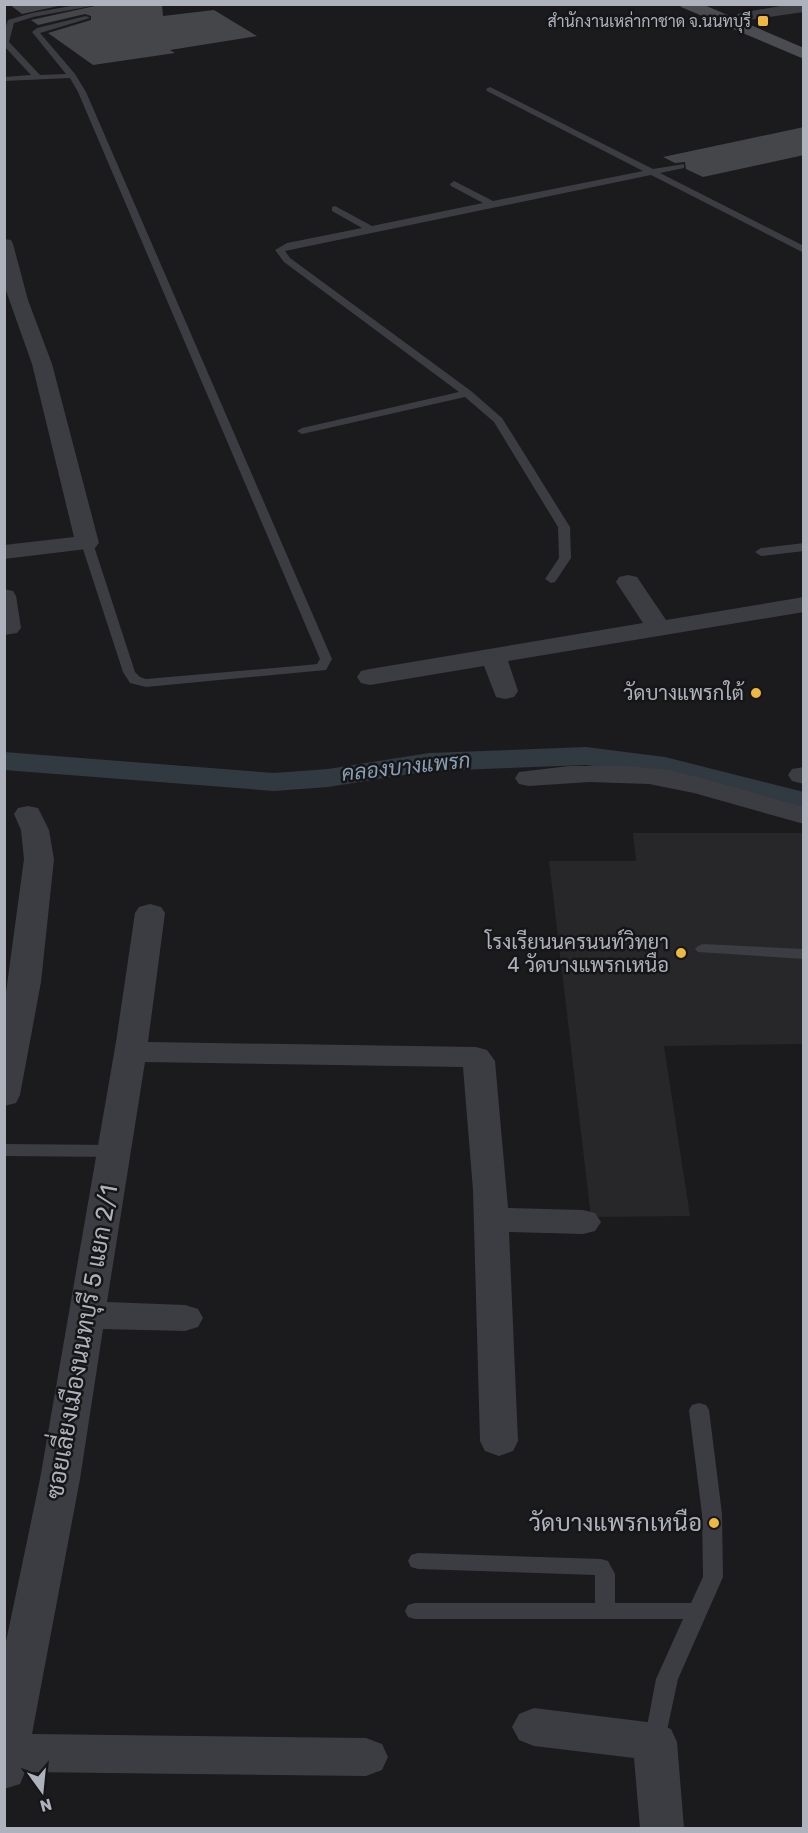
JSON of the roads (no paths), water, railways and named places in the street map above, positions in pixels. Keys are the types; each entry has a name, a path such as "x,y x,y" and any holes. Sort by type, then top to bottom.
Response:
{"main road":[{"path":"687,4 804,54"},
{"path":"710,4 804,44"}],"street":[{"path":"740,17 804,7"},
{"path":"4,552 87,543 42,364 11,301 6,254"},
{"path":"628,582 659,628"},
{"path":"4,596 8,628"},
{"path":"370,677 804,604"},
{"path":"494,657 505,691"},
{"path":"529,778 571,773 649,776 686,782 804,816"},
{"path":"4,1095 25,982 39,859 35,830 28,814"},
{"name":"ซอยเลี่ยงเมืองนนทบุรี 5 แยก 2/1","path":"6,1762 40,1573 60,1479 88,1314 131,1052 150,913"},
{"path":"131,1052 476,1057 479,1061 491,1220 499,1441"},
{"path":"491,1220 583,1222"},
{"path":"88,1314 185,1318"},
{"path":"534,1727 655,1742 662,1828"},
{"path":"6,1762 366,1757"}],"lane":[{"path":"37,77 17,61 5,42 11,22 32,15 99,4"},
{"path":"86,18 64,22 36,32 72,76 87,103 326,659 321,667 308,669 146,683 135,680 129,672 87,543"},
{"path":"4,80 72,76"},
{"path":"490,89 804,250"},
{"path":"551,579 565,558 564,527 498,420 466,393 300,270 280,252 287,246 681,166"},
{"path":"454,184 491,204"},
{"path":"335,209 370,229"},
{"path":"302,431 466,393"},
{"path":"761,552 804,547"},
{"path":"703,949 804,954"},
{"path":"4,1150 115,1151"},
{"path":"655,1742 667,1679 712,1577 712,1514 699,1410"},
{"path":"418,1561 602,1567 605,1611"},
{"path":"415,1611 697,1611"}],"waterway":[{"name":"คลองบางแพรก","path":"4,761 274,782 328,778 429,762 586,756 665,766 804,801"}],"place":[{"name":"สำนักงานเหล่ากาชาด จ.นนทบุรี","path":"763,21"},
{"name":"วัดบางแพรกใต้","path":"756,693"},
{"name":"โรงเรียนนครนนท์วิทยา 4 วัดบางแพรกเหนือ","path":"681,953"},
{"name":"วัดบางแพรกเหนือ","path":"714,1523"}]}
